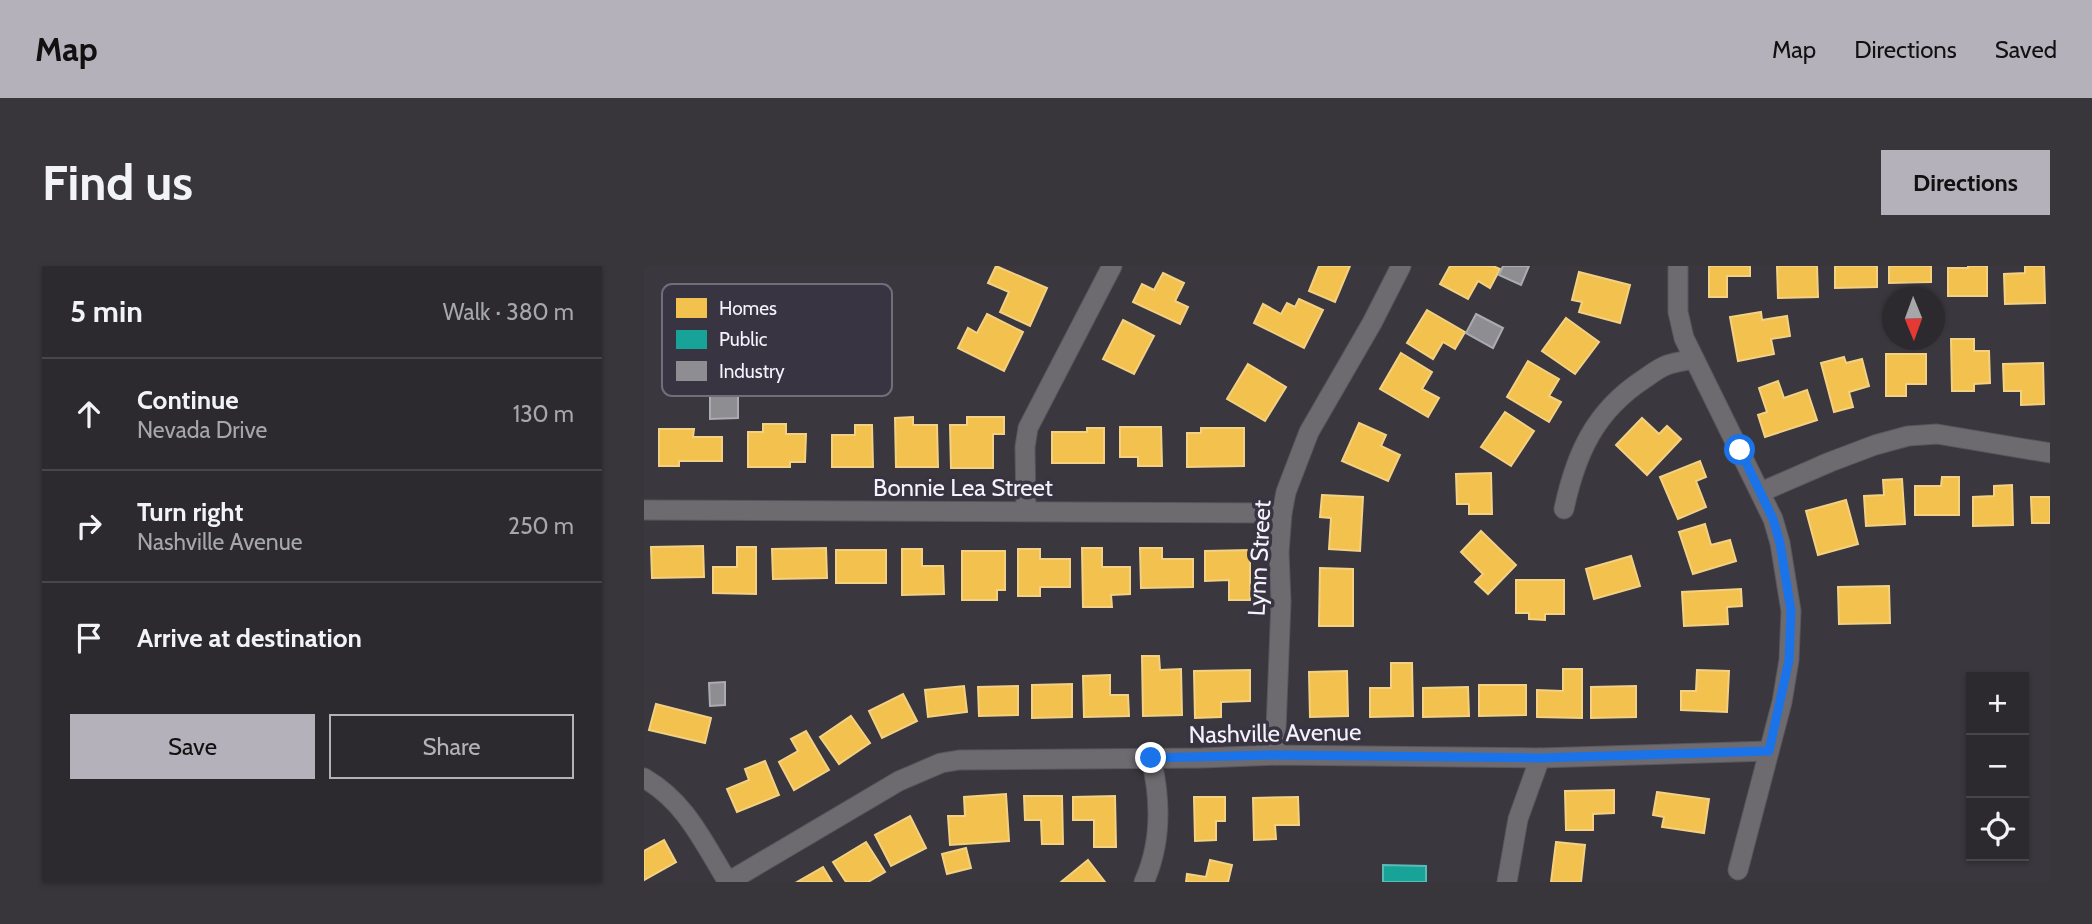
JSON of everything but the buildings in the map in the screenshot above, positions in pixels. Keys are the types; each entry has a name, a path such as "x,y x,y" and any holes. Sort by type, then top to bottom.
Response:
{"street":[{"path":"1026,511 1028,428 1112,266"},
{"name":"Lynn Street","path":"1275,755 1281,602 1279,552 1286,492 1308,432 1401,266"},
{"path":"1678,266 1678,312 1684,338 1773,519 1780,543 1791,611 1789,660 1738,870"},
{"path":"1564,509 1571,477 1586,443 1611,404 1628,389 1664,366 1693,359"},
{"path":"1761,492 1830,462 1908,436 1937,434 2050,453"},
{"name":"Bonnie Lea Street","path":"644,510 1282,513"},
{"name":"Nashville Avenue","path":"728,882 899,781 941,763 959,760 1275,755 1540,758 1769,751"},
{"path":"1144,882 1155,854 1159,810 1151,758"},
{"path":"1507,882 1518,820 1540,758"},
{"path":"644,778 667,793 683,808 728,882"}],"route":[{"path":"1151,758 1275,755 1540,758 1769,751 1782,702 1789,660 1791,611 1780,543 1773,519 1740,450"}]}
